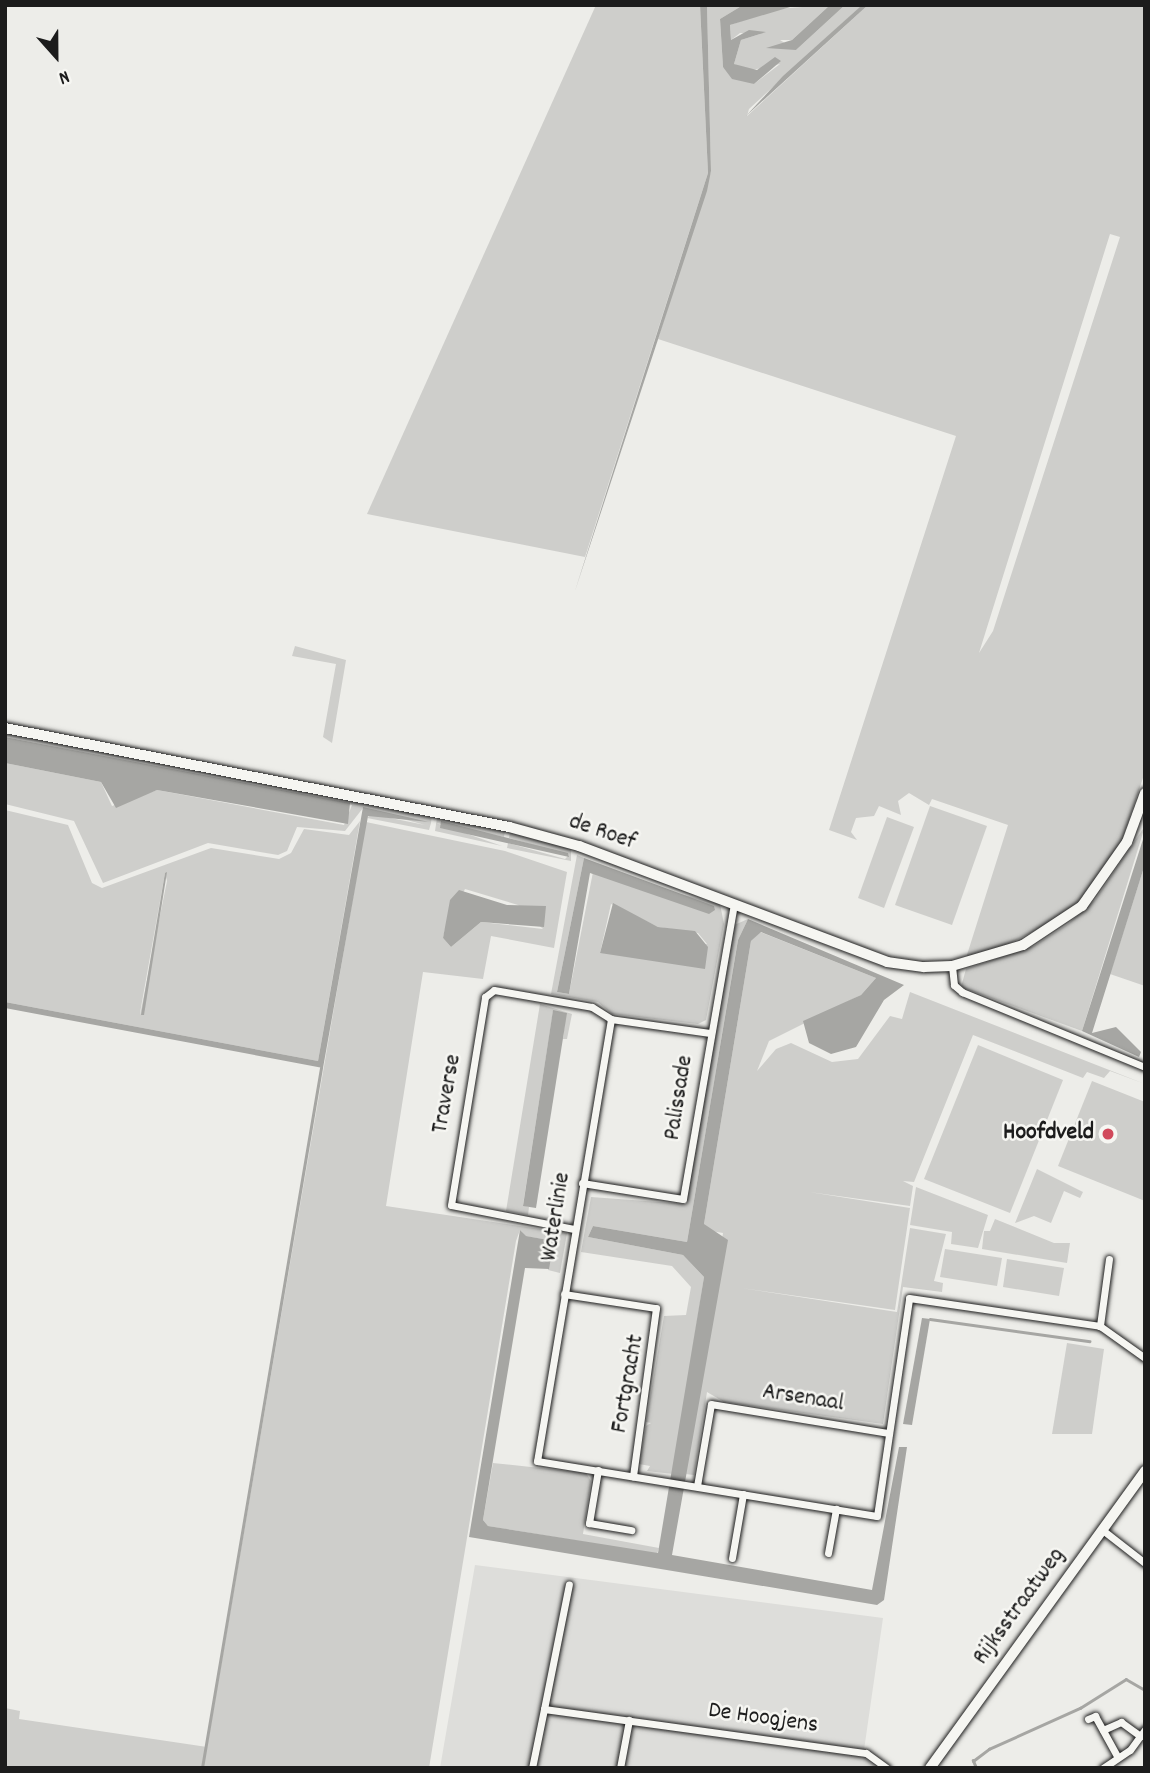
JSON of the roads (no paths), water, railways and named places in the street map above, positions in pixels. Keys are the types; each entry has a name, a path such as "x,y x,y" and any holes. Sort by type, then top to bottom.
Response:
{"street":[{"name":"de Roef","path":"5,728 509,827 579,846 887,962 951,966 1023,945 1082,906 1127,842 1145,793"},
{"name":"Palissade","path":"582,1184 682,1199 734,903"},
{"path":"951,966 962,992 1145,1067"},
{"name":"Traverse","path":"574,1229 451,1205 480,1024 485,997 494,990 592,1007 611,1018"},
{"path":"611,1018 710,1033"},
{"name":"Waterlinie","path":"611,1018 537,1461 877,1516 909,1298 1100,1326 1145,1358"},
{"path":"1100,1326 1109,1259"},
{"name":"Fortgracht","path":"564,1294 656,1308 633,1476"},
{"name":"Arsenaal","path":"697,1486 710,1404 889,1433"},
{"path":"598,1470 589,1523 631,1530"},
{"name":"Rijksstraatweg","path":"930,1768 1105,1532 1145,1471"},
{"path":"732,1558 743,1494"},
{"path":"828,1553 836,1509"},
{"path":"1105,1532 1145,1563"},
{"path":"533,1768 569,1584"},
{"name":"De Hoogjens","path":"544,1709 866,1753 887,1768"},
{"path":"1088,1719 1096,1716 1117,1756"},
{"path":"620,1768 629,1720"},
{"path":"1103,1730 1121,1722 1142,1732 1103,1768"}],"waterway":[{"path":"202,1768 321,1068"},
{"path":"930,1319 1089,1341"},
{"path":"976,1768 973,1761 989,1749 1080,1708 1126,1679 1145,1690"}],"place":[{"name":"Hoofdveld","path":"1108,1134"}]}
